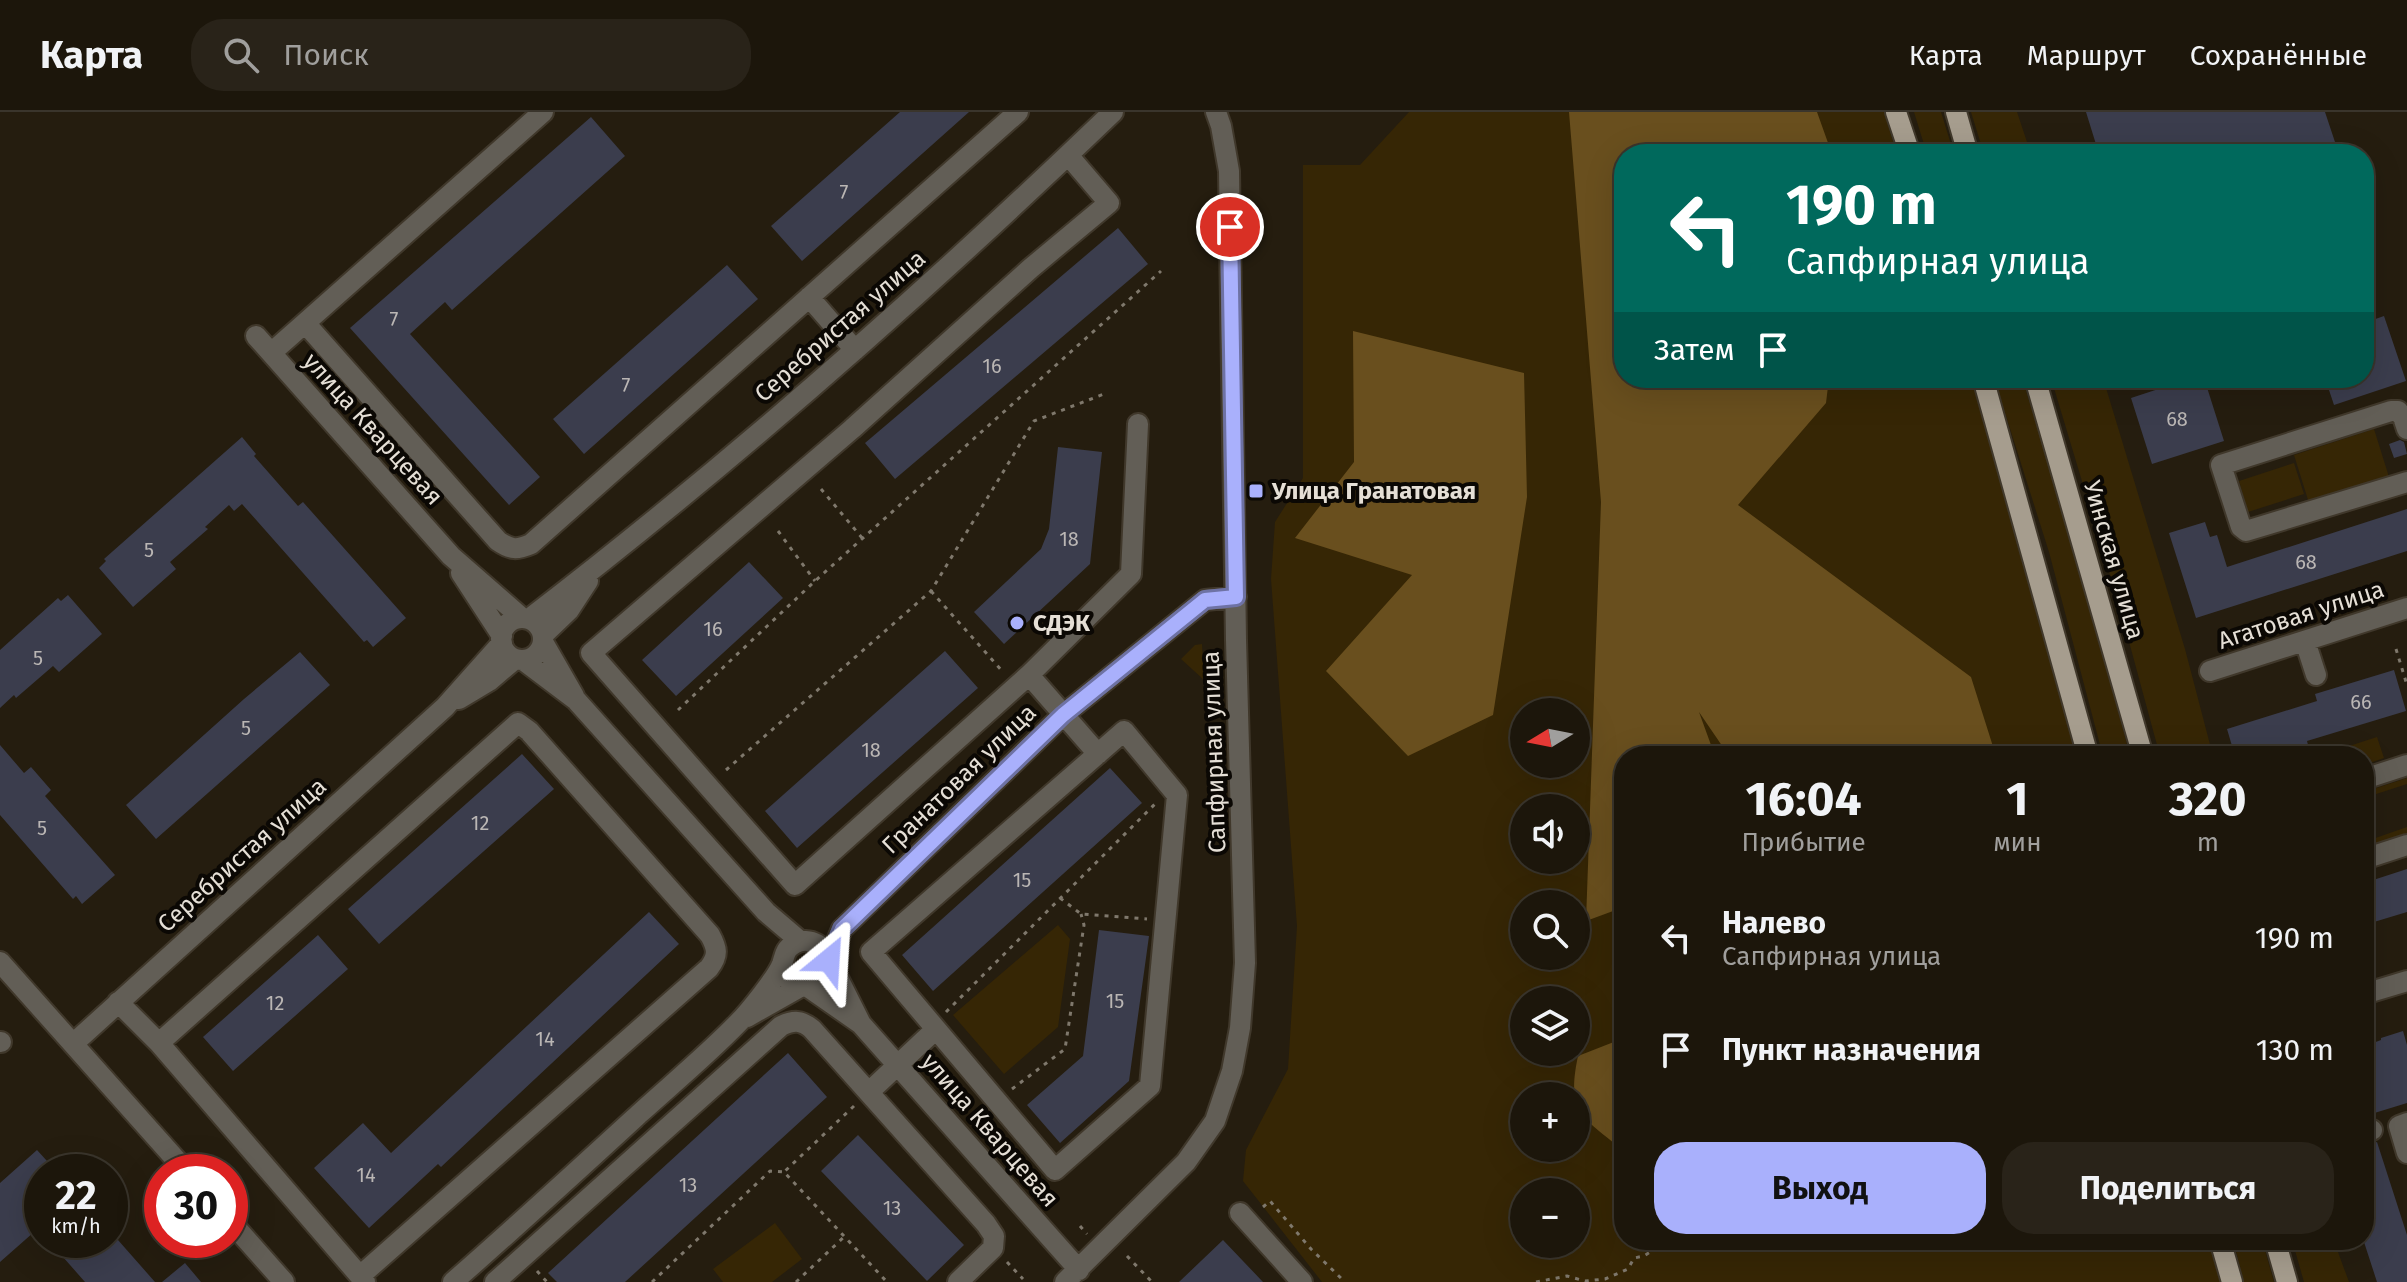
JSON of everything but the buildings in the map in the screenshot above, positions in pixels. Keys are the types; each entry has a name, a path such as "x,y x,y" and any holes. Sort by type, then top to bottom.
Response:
{"main road":[{"path":"1896,112 1907,144"},
{"path":"1956,112 1965,144"},
{"path":"1986,388 2085,746"},
{"name":"Уинская улица","path":"2038,388 2140,746"},
{"path":"2223,1250 2232,1282"},
{"path":"2278,1250 2287,1282"}],"street":[{"path":"271,353 543,112"},
{"path":"305,323 498,541 508,549 519,549 531,544 1018,112"},
{"name":"Серебристая улица","path":"534,628 569,610 594,570 855,350 1113,112"},
{"name":"Сапфирная улица","path":"1072,1276 1186,1162 1215,1121 1232,1071 1240,1028 1245,976 1229,171 1216,112"},
{"path":"1068,155 1109,203 591,653 795,885 1029,675 1131,574 1138,424"},
{"path":"809,297 855,350"},
{"name":"улица Кварцевая","path":"256,336 451,556"},
{"path":"2407,429 2398,411 2391,411 2221,465 2241,527 2246,531 2407,482"},
{"path":"451,556 534,628 576,700"},
{"path":"451,556 510,649 576,700 766,912 804,941 821,947 861,1024"},
{"name":"Гранатовая улица","path":"829,960 842,929 1063,715 1205,600 1236,597"},
{"name":"Агатовая улица","path":"2210,671 2407,608"},
{"path":"510,649 508,623 534,628"},
{"path":"510,649 536,655 534,628"},
{"path":"2305,641 2316,675"},
{"name":"Серебристая улица","path":"74,1043 445,707 489,681 510,649"},
{"path":"1029,675 1098,754"},
{"path":"118,1002 159,1043 363,1279 709,968 715,960 717,948 710,935 529,731 518,723 159,1043"},
{"path":"1124,731 1177,795 1150,1086 1055,1170 871,952 1098,754 1124,731"},
{"path":"2374,776 2407,765"},
{"path":"2374,856 2407,845"},
{"path":"766,912 787,979 861,1024"},
{"name":"Гранатовая улица","path":"804,941 842,929"},
{"path":"453,1282 740,1021 783,960 787,949 804,941"},
{"path":"740,1021 821,981 826,975 829,960"},
{"path":"0,962 171,1154"},
{"path":"2374,991 2407,981"},
{"path":"495,1282 781,1026 791,1021 802,1021 812,1029 994,1236 993,1248 958,1282"},
{"name":"улица Кварцевая","path":"861,1024 1072,1276"},
{"path":"869,1092 899,1066 934,1028"},
{"path":"2407,1123 2399,1126 2407,1153"},
{"path":"1244,1216 1302,1282"},
{"path":"248,1241 284,1282"}],"path":[{"path":"678,710 815,581 1161,271"},
{"path":"726,770 931,591 1034,421 1104,394"},
{"path":"821,489 863,539"},
{"path":"778,531 815,581"},
{"path":"931,591 1003,672"},
{"path":"2396,649 2407,685"},
{"path":"934,1028 1172,787"},
{"path":"1060,898 1081,914 1167,921"},
{"path":"996,1101 1065,1049 1084,925 1081,914"},
{"path":"784,1172 842,1117"},
{"path":"652,1282 770,1171 784,1172 887,1282"},
{"path":"1244,1216 1270,1201 1311,1249 1345,1282"},
{"path":"796,1282 845,1236"},
{"path":"1536,1282 1567,1276 1585,1281 1605,1279 1628,1269 1634,1258 1653,1250"},
{"path":"1127,1256 1149,1281"}],"shaded area":[{"path":"1409,112 1884,112 1894,144 1614,144 1614,388 1977,388 2075,746 1614,746 1614,1250 2214,1250 2223,1282 1322,1282 1243,1181 1246,1150 1288,1069 1297,926 1271,579 1275,522 1303,478 1303,165 1360,165"},
{"path":"1569,112 1817,112 1828,144 1614,144 1614,388 1828,388 1826,403 1738,505 1971,677 1993,746 1722,746 1699,712 1711,746 1614,746 1614,911 1590,920 1590,890 1587,890 1601,502"},
{"path":"1914,112 1941,112 1951,144 1924,144"},
{"path":"1971,112 2017,112 2028,144 1981,144"},
{"path":"1353,331 1524,373 1527,497 1493,715 1408,756 1326,671 1412,575 1295,538 1354,462"},
{"path":"1997,388 2025,388 2076,551 2127,746 2100,746 2049,552"},
{"path":"2054,388 2106,388 2185,649 2210,746 2157,746 2118,601"},
{"path":"2374,429 2389,477 2309,503 2294,455"},
{"path":"2294,463 2304,494 2248,512 2239,481"},
{"path":"1202,644 1204,680 1181,659 1195,645"},
{"path":"2377,737 2384,758 2374,762 2374,746 2349,746"},
{"path":"2407,778 2407,784 2374,795 2374,789"},
{"path":"2407,827 2407,833 2374,845 2374,839"},
{"path":"1058,925 1070,939 1058,1027 1004,1074 953,1015"},
{"path":"1614,1042 1614,1143 1590,1123 1590,1082 1575,1082 1576,1066 1590,1066 1590,1051"},
{"path":"775,1223 802,1259 772,1282 723,1282 713,1269"},
{"path":"2236,1250 2265,1250 2274,1282 2244,1282"},
{"path":"2295,1250 2337,1250 2349,1282 2304,1282"}],"place":[{"name":"Улица Гранатовая","path":"1256,491"},
{"name":"СДЭК","path":"1017,623"}],"route":[{"path":"829,960 842,929 1063,715 1205,600 1236,597 1230,227"}]}
